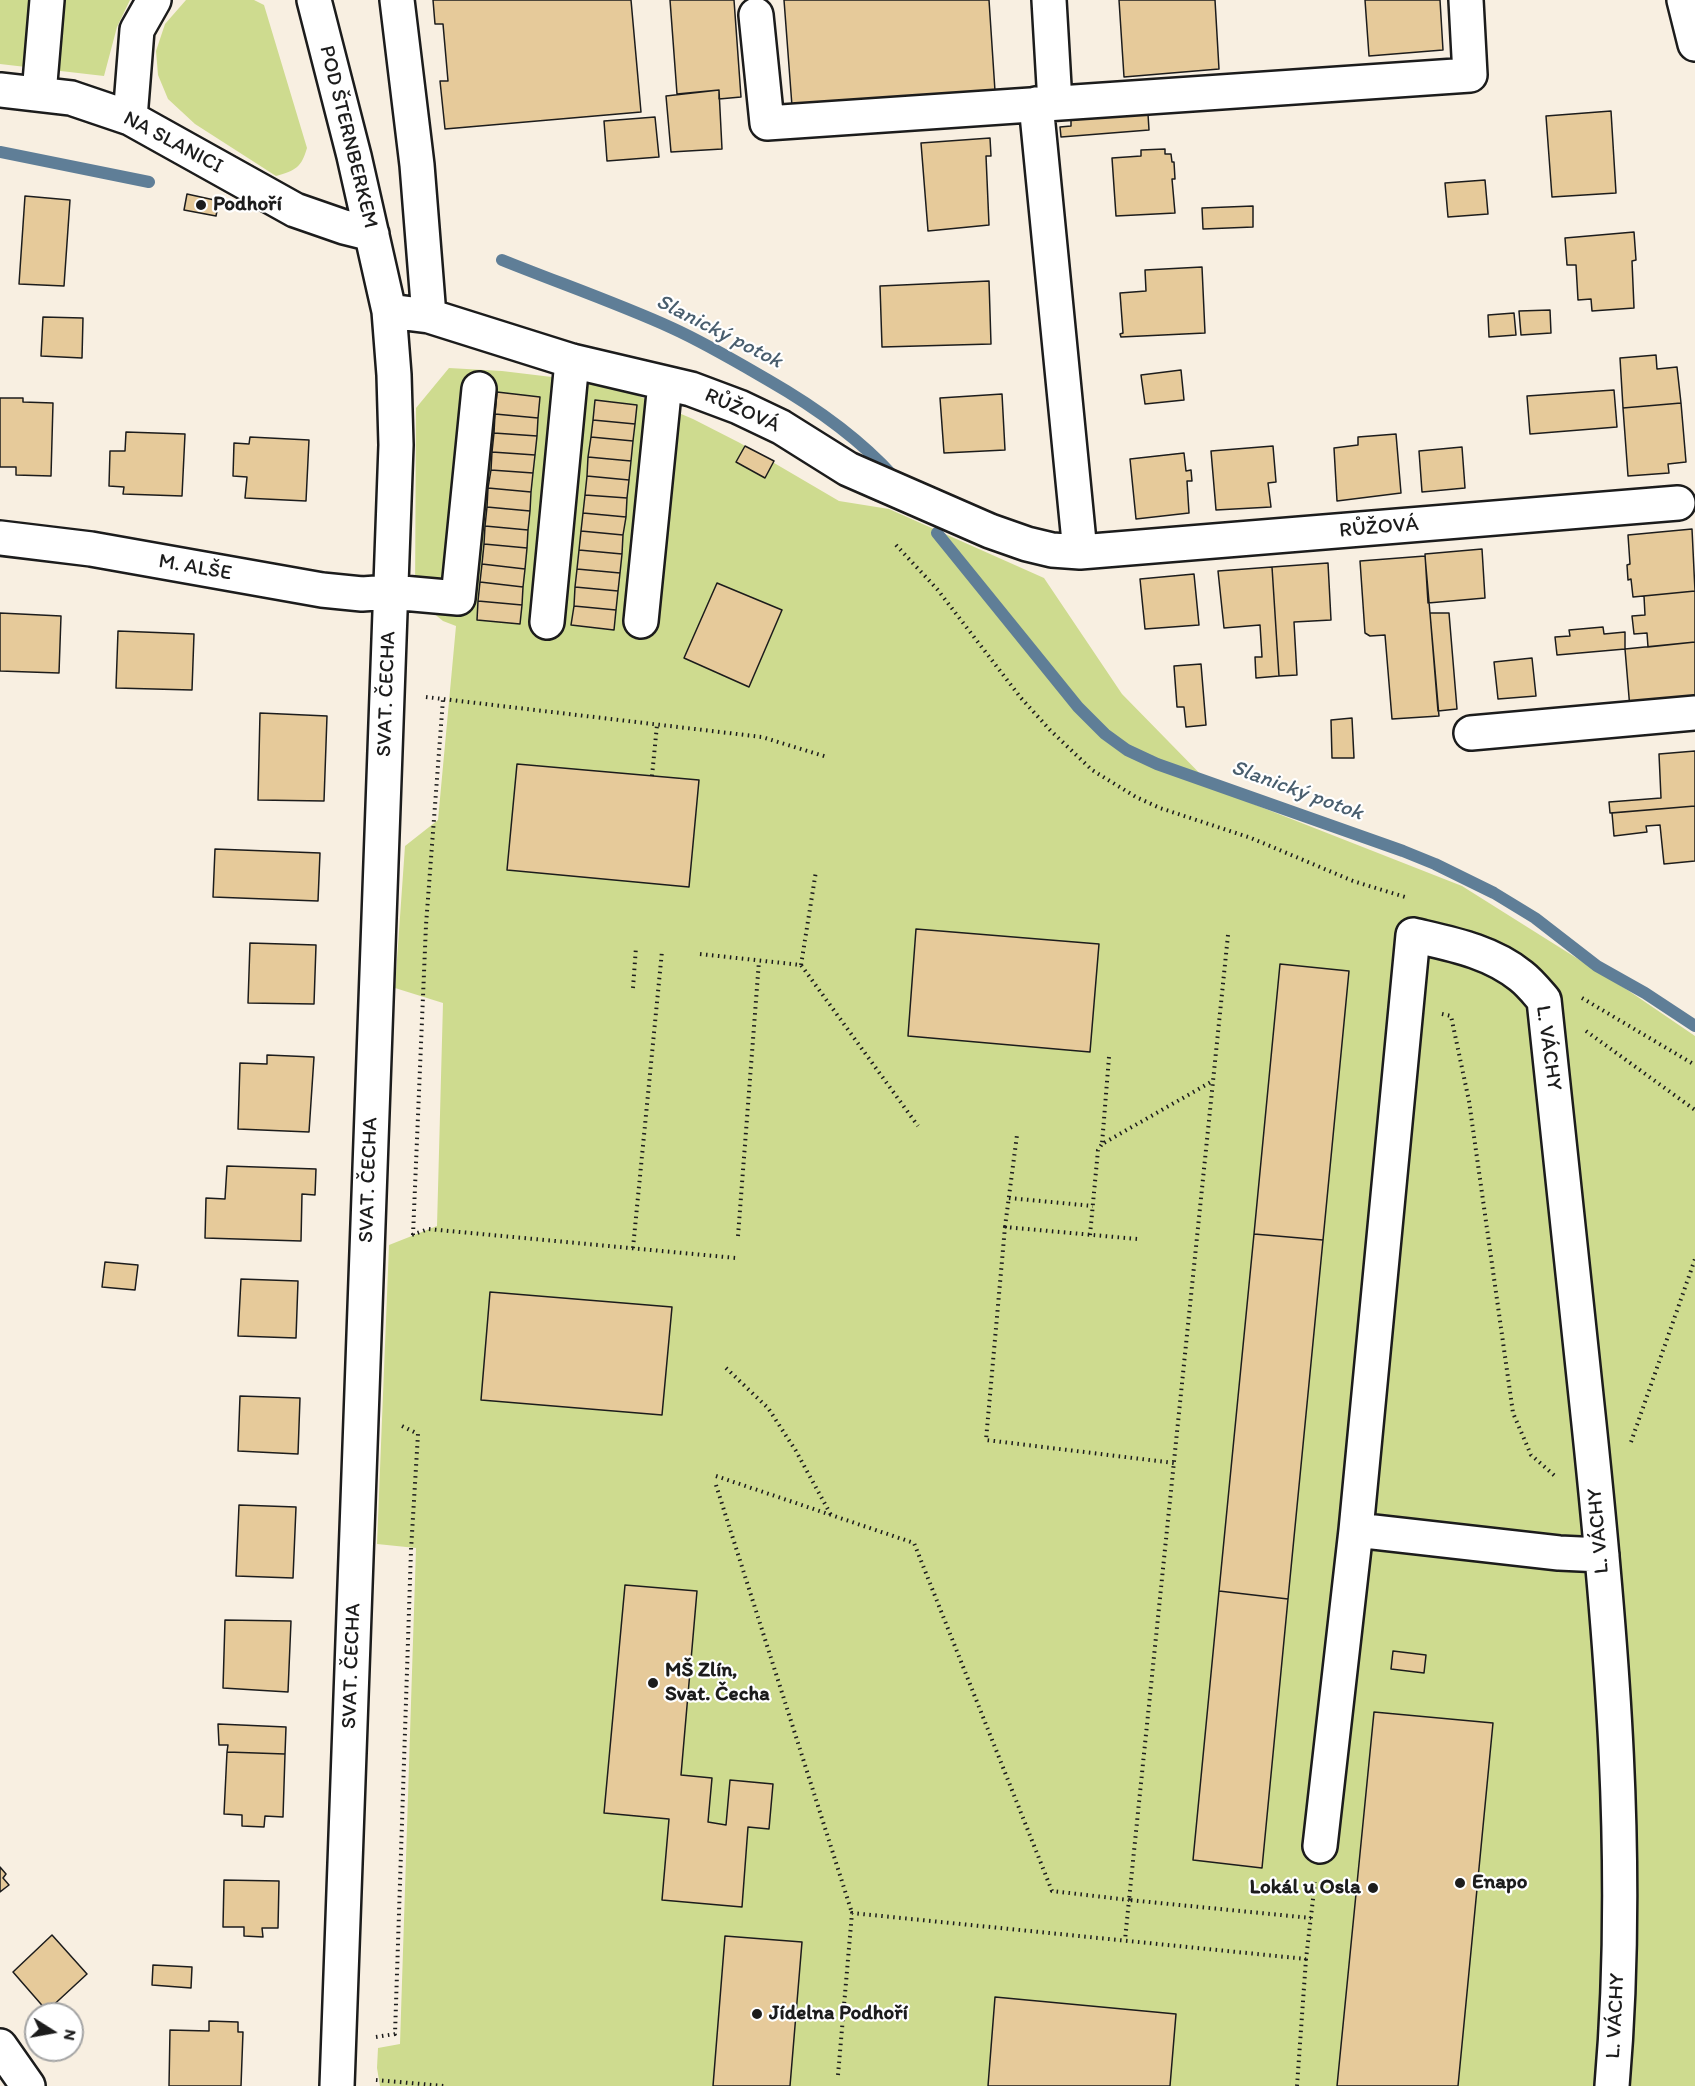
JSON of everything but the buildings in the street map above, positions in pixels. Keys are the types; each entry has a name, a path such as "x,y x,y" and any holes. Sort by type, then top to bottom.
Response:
{"street":[{"path":"39,94 46,0"},
{"path":"130,118 137,30 154,0"},
{"name":"POD ŠTERNBERKEM","path":"314,0 354,156 381,275"},
{"path":"397,0 417,165 429,316"},
{"path":"1049,0 1046,104 1080,552"},
{"path":"756,15 767,123 1470,75 1466,0"},
{"path":"1684,0 1695,44"},
{"name":"NA SLANICI","path":"0,90 71,98 130,118 295,210 372,234"},
{"name":"SVAT. ČECHA","path":"337,2086 396,445 389,311 381,275"},
{"name":"RŮŽOVÁ","path":"389,311 429,316 572,362 691,389 739,407 782,427 848,469 990,531 1052,550 1080,552 1678,503"},
{"path":"547,622 572,362"},
{"path":"641,621 665,383"},
{"name":"M. ALŠE","path":"0,538 91,549 322,590 362,594 391,592 458,598 479,389"},
{"path":"1471,733 1695,713"},
{"name":"L. VÁCHY","path":"1320,1846 1356,1530 1413,935 1465,947 1499,961 1522,977 1544,999 1602,1555 1615,1736 1619,1943 1612,2086"},
{"path":"1356,1530 1559,1553 1602,1555"},
{"path":"0,2046 28,2086"}],"path":[{"path":"896,545 937,590 1021,698 1050,730 1092,770 1160,808 1251,838 1353,881 1412,898"},
{"path":"387,692 762,737 827,757"},
{"path":"413,1235 426,925 443,699"},
{"path":"652,776 657,725"},
{"path":"816,871 801,965 918,1126"},
{"path":"1125,1940 1228,935"},
{"path":"633,988 636,947"},
{"path":"633,1248 662,951"},
{"path":"700,954 801,965"},
{"path":"738,1236 759,961"},
{"path":"1578,996 1695,1065"},
{"path":"1544,999 1695,1110"},
{"path":"1435,1012 1450,1016 1469,1101 1513,1413 1531,1455 1560,1480"},
{"path":"1102,1144 1109,1057"},
{"path":"1090,1235 1098,1150 1102,1144 1212,1082"},
{"path":"1017,1135 1005,1227 986,1440 1174,1463"},
{"path":"1009,1198 1093,1206"},
{"path":"1005,1227 1137,1239"},
{"path":"366,1254 428,1229 736,1258"},
{"path":"1629,1446 1695,1259"},
{"path":"726,1368 768,1408 796,1451 831,1515"},
{"path":"371,2037 395,2034 411,1550 418,1434 391,1421"},
{"path":"716,1476 914,1544 1052,1892 1311,1918"},
{"path":"716,1485 852,1912 838,2075"},
{"path":"1297,2086 1306,1959 1320,1846"},
{"path":"852,1912 1306,1959"},
{"path":"369,2079 444,2086"}],"green space":[{"path":"0,0 130,0 117,27 104,76 0,64"},
{"path":"186,0 254,0 264,5 307,148 300,164 293,170 276,176 195,124 168,99 158,75 156,51 165,24"},
{"path":"449,368 502,371 610,384 693,419 740,443 839,501 889,509 1044,578 1122,694 1215,789 1462,886 1629,991 1695,1036 1695,2086 380,2086 377,2068 378,2048 400,2044 416,1548 377,1544 389,1245 437,1226 443,1003 395,988 405,846 438,820 456,626 443,621 415,598 416,408"}],"waterway":[{"name":"Slanický potok","path":"0,152 149,182"},
{"name":"Slanický potok","path":"502,260 651,319 721,353 819,412 851,436 894,477"},
{"name":"Slanický potok","path":"937,533 1078,707 1105,734 1127,750 1157,764 1435,864 1494,893 1535,918 1597,966 1645,993 1695,1026"}],"place":[{"name":"Podhoří","path":"201,205"},
{"name":"MŠ Zlín, Svat. Čecha","path":"653,1683"},
{"name":"Enapo","path":"1460,1883"},
{"name":"Lokál u Osla","path":"1373,1888"},
{"name":"Jídelna Podhoří","path":"757,2014"}]}
